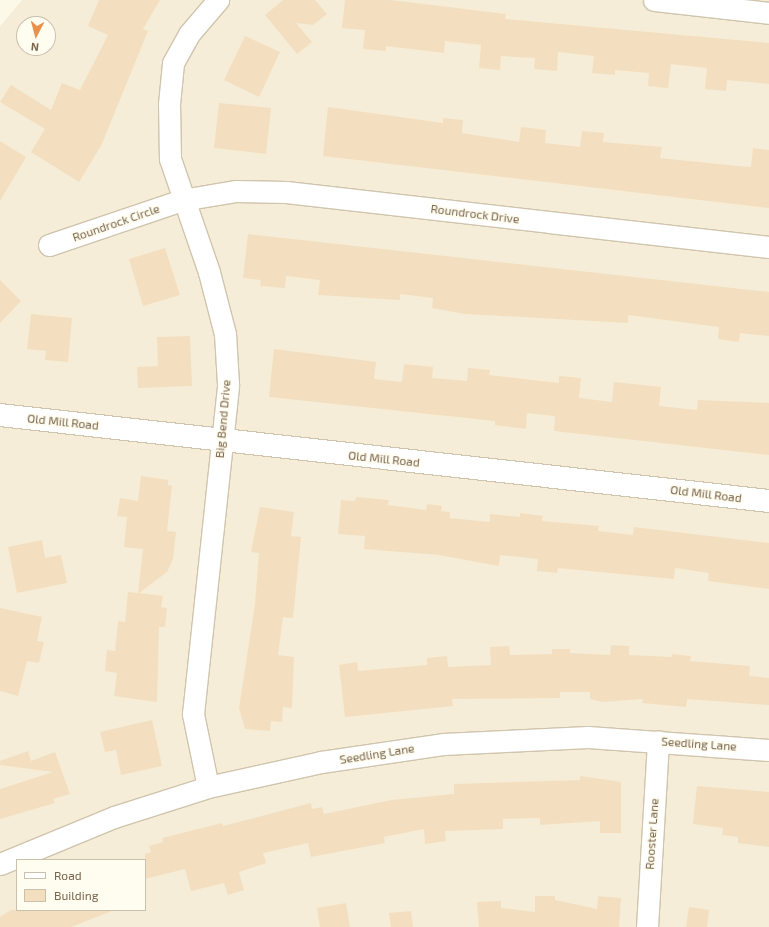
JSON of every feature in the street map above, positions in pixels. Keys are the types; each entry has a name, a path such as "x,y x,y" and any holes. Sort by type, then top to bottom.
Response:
{"street":[{"name":"Big Bend Drive","path":"208,787 193,714 228,384 225,334 209,272 182,200 170,159 169,104 174,63 189,34 218,0"},
{"path":"654,0 769,13"},
{"name":"Roundrock Drive","path":"182,200 217,192 286,192 769,247"},
{"name":"Roundrock Circle","path":"49,245 182,200"},
{"name":"Old Mill Road","path":"0,415 222,439 281,448 769,501"},
{"name":"Seedling Lane","path":"0,864 114,817 208,787 321,762 443,744 552,738 658,741 769,750"},
{"name":"Rooster Lane","path":"647,927 658,741"}],"shaded area":[{"path":"22,0 769,0 769,927 0,927 0,26"}],"building":[{"path":"99,0 160,0 143,29 148,31 101,146 79,182 31,152 45,129 0,102 11,85 51,110 62,83 80,90 108,35 88,26"},
{"path":"283,0 315,0 327,14 313,25 296,23 312,42 297,54 265,15"},
{"path":"345,0 391,0 506,14 505,19 769,43 769,84 727,80 726,91 705,89 707,68 671,64 668,88 648,86 649,73 615,70 615,75 592,73 594,56 558,52 557,71 534,69 535,58 501,56 500,70 479,68 481,45 445,41 444,53 386,46 386,51 363,49 365,30 342,28"},
{"path":"245,36 280,52 259,97 224,80"},
{"path":"219,103 271,108 266,154 214,148"},
{"path":"328,107 443,123 443,118 463,120 462,133 519,142 521,127 546,130 545,143 580,147 582,131 604,133 603,142 662,147 660,158 727,165 751,167 753,148 769,150 769,208 323,156"},
{"path":"0,141 26,157 0,201"},
{"path":"248,234 769,292 769,336 740,333 739,342 718,339 719,327 628,315 628,323 465,314 432,308 433,298 400,294 400,300 318,295 320,280 286,276 285,288 260,286 261,280 243,278"},
{"path":"165,248 180,295 143,306 129,259"},
{"path":"0,280 21,301 0,323"},
{"path":"31,314 72,318 68,362 45,360 46,351 27,349"},
{"path":"190,336 192,386 138,388 137,367 158,366 157,337"},
{"path":"274,349 376,362 374,379 402,382 404,364 433,367 432,378 467,381 468,368 490,370 489,375 559,383 559,376 581,378 579,398 612,402 614,382 661,387 659,406 697,410 698,400 769,403 769,455 554,431 555,416 527,413 526,429 495,425 495,421 269,397"},
{"path":"141,476 168,480 168,485 172,486 167,531 176,532 173,559 167,572 139,593 163,596 161,607 167,608 165,627 159,627 157,702 114,696 117,673 105,671 107,650 115,651 118,621 125,622 128,592 138,593 143,549 124,547 127,517 117,516 120,498 138,501"},
{"path":"356,497 389,500 388,505 426,510 427,504 442,506 441,511 450,512 450,518 490,522 490,514 520,517 520,513 543,516 542,521 599,526 598,531 633,535 634,527 769,543 769,589 708,581 709,573 675,568 674,579 558,568 557,573 537,571 538,559 500,555 499,566 439,555 364,549 365,536 338,534 341,500 355,501"},
{"path":"260,507 294,512 291,536 301,537 293,618 283,617 278,655 294,657 292,708 283,707 282,722 271,721 270,731 245,729 239,708 255,604 259,553 251,552"},
{"path":"42,540 45,558 61,555 67,583 17,593 8,547"},
{"path":"0,608 42,617 37,641 44,642 39,663 27,661 18,696 0,691"},
{"path":"611,645 629,646 629,655 672,657 672,654 691,656 690,661 750,666 749,676 769,678 769,705 687,699 686,707 642,703 643,699 602,702 590,699 590,692 560,692 560,698 452,699 453,706 345,717 339,665 357,662 358,671 427,665 427,658 447,656 448,667 491,665 490,647 509,646 510,655 552,654 552,649 570,649 570,653 610,655"},
{"path":"152,720 162,766 121,775 116,750 105,752 100,732"},
{"path":"28,751 31,761 55,752 70,794 53,799 55,803 0,819 0,789 53,772 0,765 0,761"},
{"path":"580,776 621,782 621,833 600,833 600,821 540,825 540,818 503,819 503,829 445,831 446,841 425,844 424,829 384,837 385,843 311,857 308,843 263,853 266,863 239,872 244,890 228,895 224,883 191,891 185,869 146,879 145,854 151,852 149,846 163,842 162,838 222,823 223,826 311,803 312,809 322,807 324,814 391,800 454,794 454,784 580,780"},
{"path":"697,786 769,792 769,847 738,843 738,837 722,835 723,828 693,824"},
{"path":"535,896 555,896 555,900 597,909 598,896 621,898 619,927 479,927 477,902 501,901 501,908 535,912"},
{"path":"346,903 350,927 320,927 317,908"},
{"path":"689,907 709,910 707,927 686,927"},
{"path":"11,910 112,911 71,927 0,927 0,917"},
{"path":"411,911 413,927 391,927 389,913"}]}
